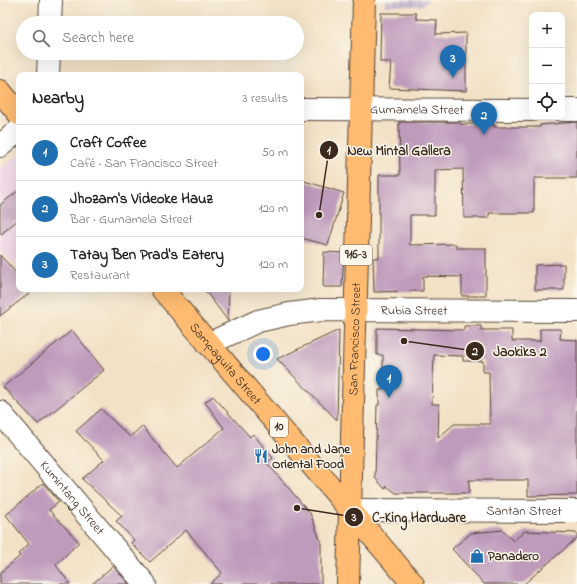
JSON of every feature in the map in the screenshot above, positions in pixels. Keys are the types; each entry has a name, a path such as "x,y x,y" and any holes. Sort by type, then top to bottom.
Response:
{"main road":[{"name":"San Francisco Street","path":"348,584 354,310 364,0"},
{"path":"0,91 16,110"},
{"name":"Sampaguita Street","path":"165,292 413,584"}],"street":[{"path":"50,0 50,16"},
{"path":"48,72 49,60"},
{"name":"Gumamela Street","path":"304,109 529,110"},
{"path":"565,110 577,110"},
{"path":"0,146 16,133"},
{"name":"Rubia Street","path":"208,344 258,321 289,314 354,310 577,310"},
{"name":"Kumintang Street","path":"0,412 145,584"},
{"name":"Santan Street","path":"350,510 577,511"}],"shaded area":[{"path":"385,0 428,0 422,6 385,6"},
{"path":"16,156 16,262 13,264 0,249 0,169"}],"building":[{"path":"381,13 416,13 416,19 437,20 436,34 466,33 466,91 389,88 391,62 380,62"},
{"path":"399,122 460,122 460,124 494,124 494,127 540,127 540,125 577,122 577,178 534,178 534,213 489,213 489,218 464,218 463,169 435,170 435,215 410,215 410,245 456,244 456,248 486,248 486,296 462,296 462,277 423,276 423,291 374,292 373,258 379,258 379,175 400,175"},
{"path":"304,181 344,193 328,245 304,239"},
{"path":"16,192 16,222 0,235 0,205"},
{"path":"324,252 344,253 342,287 323,287"},
{"path":"0,255 16,273 16,292 31,292 0,316"},
{"path":"564,264 564,290 535,290 535,265"},
{"path":"206,292 229,292 228,321"},
{"path":"464,326 481,326 481,330 512,330 512,341 540,341 540,329 561,329 560,339 577,340 577,495 528,496 528,480 469,480 469,493 396,493 387,486 385,489 375,478 377,405 379,405 379,390 383,390 383,355 377,355 377,328 464,330","holes":["434,355 463,356 463,361 483,361 483,372 489,372 490,424 454,424 438,438 439,404 432,404"]},
{"path":"72,330 104,370 38,424 3,387"},
{"path":"339,330 337,420 277,359"},
{"path":"213,396 250,437 253,434 273,458 267,463 310,513 321,542 321,584 210,584 222,573 186,530 150,562 131,543 134,540 116,521 122,516 82,479 104,460 76,431 101,409 130,437 142,426 177,468 224,428 205,402"},
{"path":"43,483 59,502 49,510 79,542 56,565 70,584 0,584 0,573 20,556 18,554 29,544 6,515"},
{"path":"503,530 513,541 525,531 577,533 577,538 524,584 484,584 452,549 471,533"},
{"path":"113,566 129,584 92,584"}],"place":[{"name":"Tatay Ben Prad's Eatery","path":"453,78"},
{"name":"Jhozam's Videoke Hauz","path":"484,135"},
{"name":"New Mintal Gallera","path":"319,215"},
{"name":"Jaokiks 2","path":"404,341"},
{"name":"Craft Coffee","path":"389,398"},
{"name":"John and Jane Oriental Food","path":"261,456"},
{"name":"C-King Hardware","path":"297,508"},
{"name":"Panadero","path":"477,556"}]}
